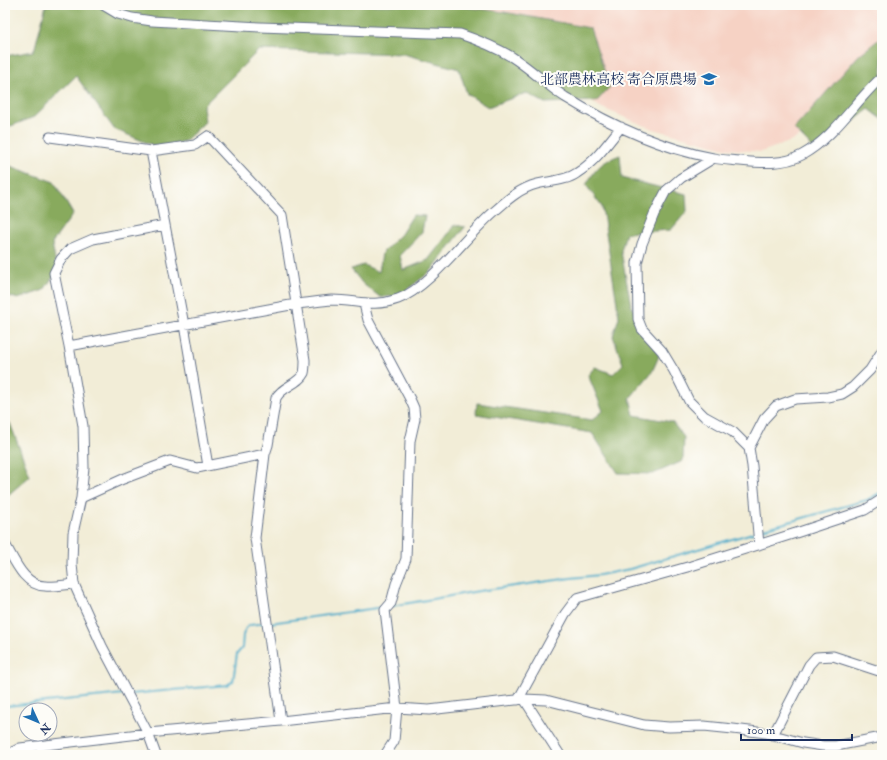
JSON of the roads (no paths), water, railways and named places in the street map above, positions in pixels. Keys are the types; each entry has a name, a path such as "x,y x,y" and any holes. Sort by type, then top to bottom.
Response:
{"street":[{"path":"103,5 118,14 152,21 260,27 460,34 486,43 512,57 550,87 588,110 621,127 683,151 714,158 755,162 790,160 802,155 815,146 836,126 882,77"},
{"path":"69,346 296,304 333,300 364,304 383,303 399,299 426,280 495,210 525,188 536,184 567,178 577,174 591,161 621,127"},
{"path":"50,136 151,151 195,145 208,136 282,215 305,360 304,372 298,380 278,393 276,398 268,445 265,454 255,538 281,721"},
{"path":"151,151 184,325 208,466"},
{"path":"714,158 681,178 666,191 654,214 642,244 637,263 638,319 642,329 662,351 689,401 704,416 733,432 749,448 759,544"},
{"path":"156,755 148,733 102,646 74,584 72,564 73,533 81,498 84,468 83,426 54,272 61,259 70,249 93,239 164,225"},
{"path":"364,304 368,320 414,408 415,419 410,441 406,559 396,584 391,603 386,610 397,708 394,741 385,755"},
{"path":"749,448 764,419 776,406 795,399 828,397 842,394 853,387 870,370 882,351"},
{"path":"81,498 123,479 170,461 197,468 265,454"},
{"path":"521,700 565,614 577,598 691,566 865,510 882,499"},
{"path":"5,544 21,572 34,583 44,586 74,584"},
{"path":"773,735 809,665 816,657 832,656 882,672"},
{"path":"521,700 560,755"},
{"path":"7,754 20,748 148,733 281,721 397,708 430,710 521,700 546,700 644,725 669,728 704,726 773,735 803,743 823,746 836,746 882,737"},
{"path":"836,746 840,755"}],"waterway":[{"path":"760,530 867,500 882,492"},
{"path":"392,606 479,591 600,575 630,569 756,532"},
{"path":"270,623 384,607"},
{"path":"131,694 227,685 233,681 237,654 242,648 243,635 246,628 250,625 265,623"},
{"path":"6,706 124,694"},
{"path":"5,702 5,717"}],"place":[{"name":"北部農林高校 寄合原農場","path":"709,79"}]}
